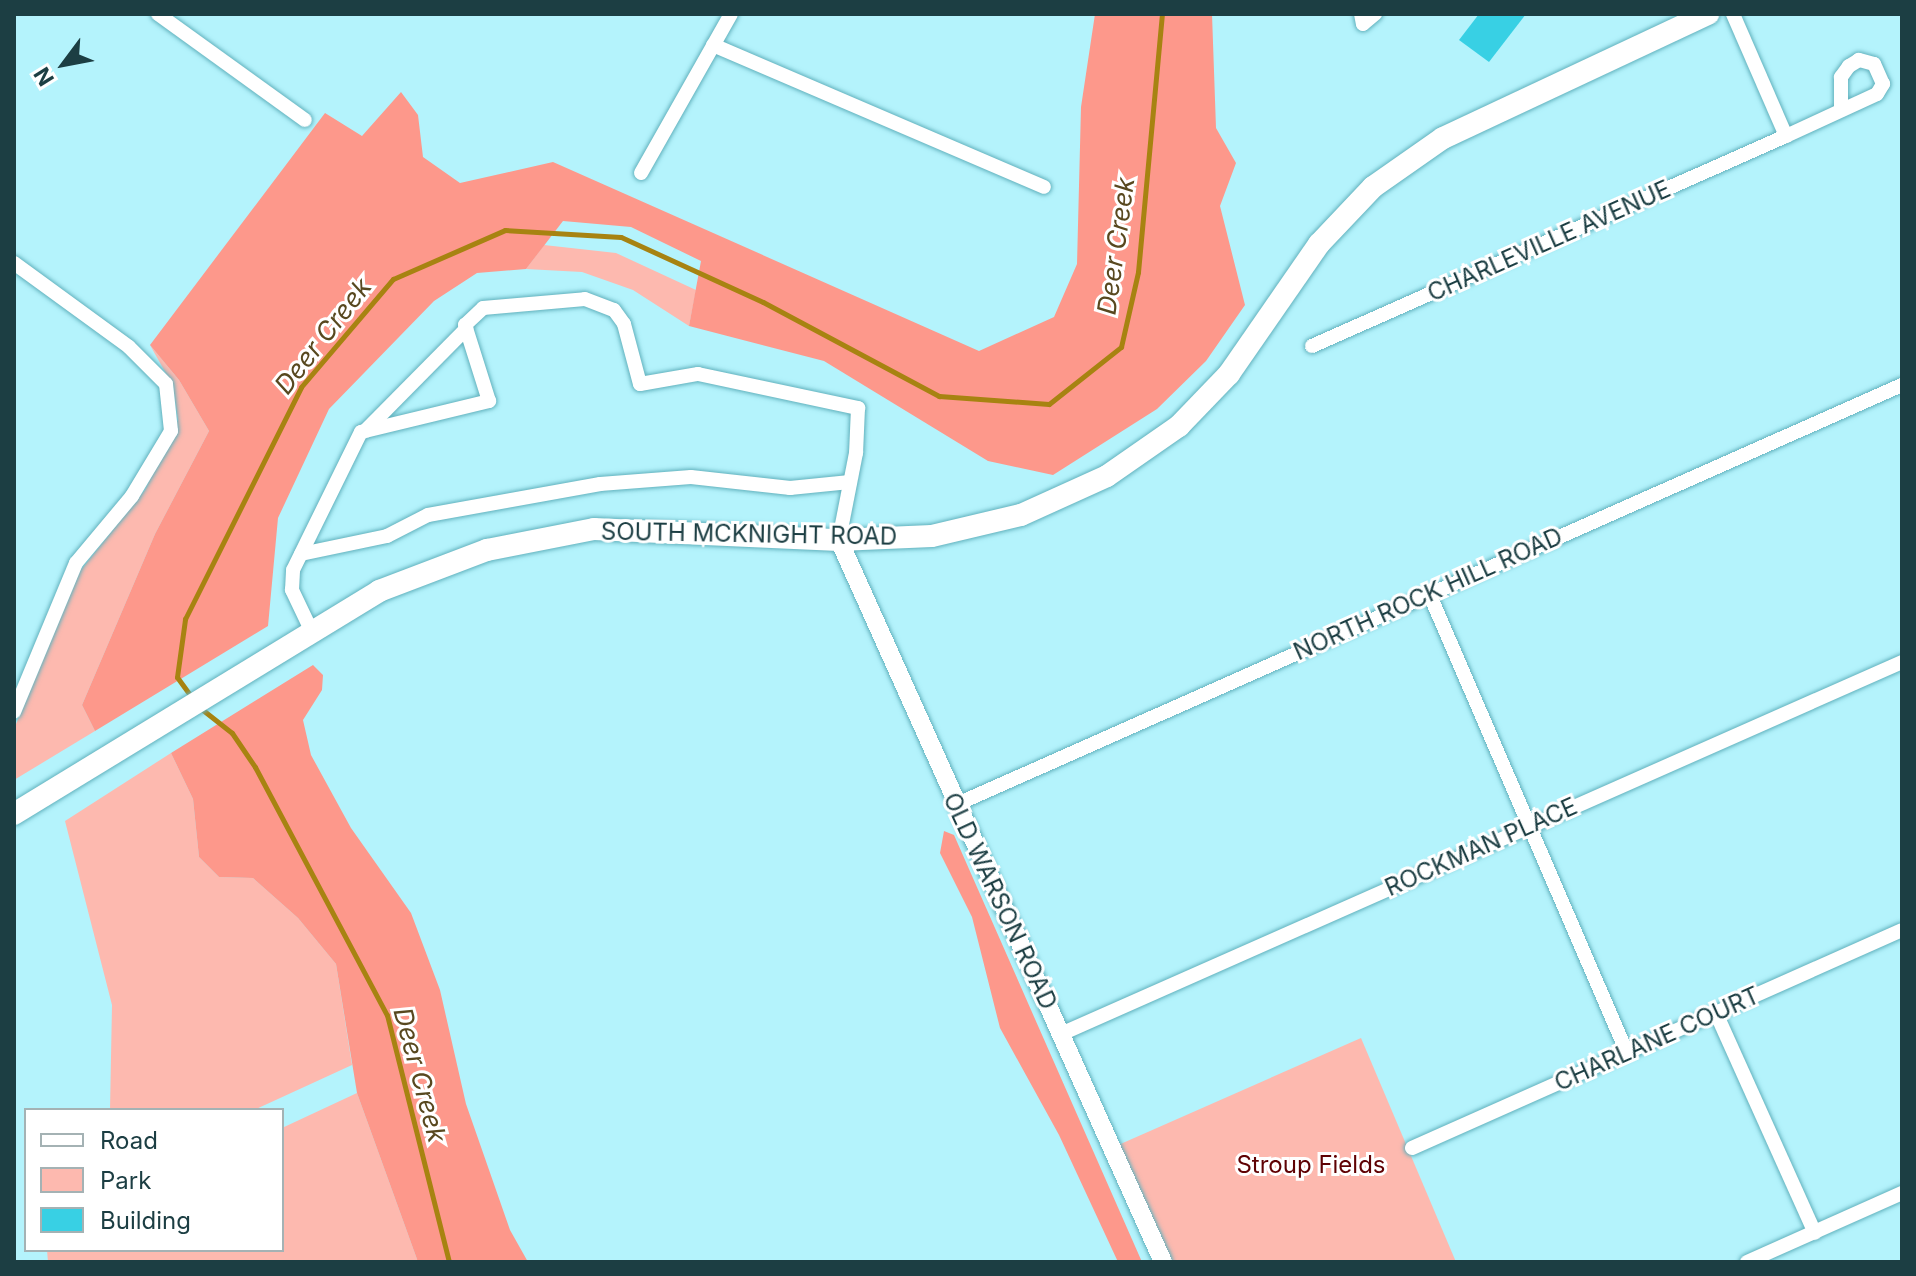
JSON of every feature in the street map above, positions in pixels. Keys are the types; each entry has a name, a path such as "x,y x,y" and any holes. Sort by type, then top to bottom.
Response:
{"main road":[{"name":"SOUTH MCKNIGHT ROAD","path":"14,814 379,591 487,550 594,529 839,540 932,536 1021,515 1107,476 1179,426 1229,374 1319,244 1373,187 1443,138 1708,14"}],"street":[{"path":"158,14 305,120"},
{"path":"641,173 731,14"},
{"path":"1361,14 1363,24 1375,14"},
{"path":"1733,14 1786,136"},
{"path":"713,45 1044,187"},
{"name":"CHARLEVILLE AVENUE","path":"1312,346 1841,109"},
{"path":"14,263 129,347 166,384 171,431 132,496 76,563 14,712"},
{"path":"312,632 292,590 293,570 365,431 483,308 585,299 614,310 624,324 640,384 698,374 858,408 850,482 839,540"},
{"path":"365,431 489,401 466,329"},
{"name":"NORTH ROCK HILL ROAD","path":"955,805 1902,385"},
{"path":"301,554 387,536 428,515 600,484 691,477 790,488 850,482"},
{"name":"OLD WARSON ROAD","path":"839,540 955,805 1163,1262"},
{"path":"1429,593 1527,827 1626,1051"},
{"name":"ROCKMAN PLACE","path":"1061,1034 1902,662"},
{"name":"CHARLANE COURT","path":"1412,1148 1902,930"},
{"path":"1716,1013 1815,1233"},
{"path":"1747,1262 1902,1193"}],"green space":[{"path":"544,245 616,253 696,290 689,326 633,290 582,272 526,269"},
{"path":"150,345 179,380 209,431 155,534 82,705 95,731 14,780 14,729 76,576 145,490 178,420 173,386"},
{"path":"171,753 193,799 199,857 219,877 253,878 298,918 336,964 352,1065 258,1108 110,1108 112,1005 65,821"},
{"name":"Stroup Fields","path":"1361,1038 1456,1262 1166,1262 1116,1146"},
{"path":"357,1093 418,1262 48,1262 47,1252 284,1252 284,1127"}],"shaded area":[{"path":"1095,14 1212,14 1216,128 1236,163 1220,206 1245,305 1206,361 1157,409 1053,475 988,461 824,361 689,326 701,261 631,227 563,221 526,269 477,273 434,301 329,409 278,518 268,626 95,731 82,705 155,534 209,431 179,380 150,345 325,113 362,136 401,92 418,115 423,157 460,183 553,162 979,351 1054,317 1077,264 1081,107"},
{"path":"313,665 323,675 322,690 303,720 311,755 351,828 411,913 440,990 466,1104 510,1230 528,1262 418,1262 357,1093 336,964 298,918 253,878 219,877 199,857 193,799 171,753"},
{"path":"944,831 954,835 1142,1262 1118,1262 1059,1135 1000,1028 972,917 940,853"}],"building":[{"path":"1479,14 1526,14 1489,62 1459,40"}],"waterway":[{"name":"Deer Creek","path":"193,699 177,677 185,619 301,387 393,279 505,230 621,237 763,302 939,396 1049,404 1121,347 1138,272 1162,14"},
{"name":"Deer Creek","path":"199,707 232,733 255,767 387,1015 449,1262"}]}
